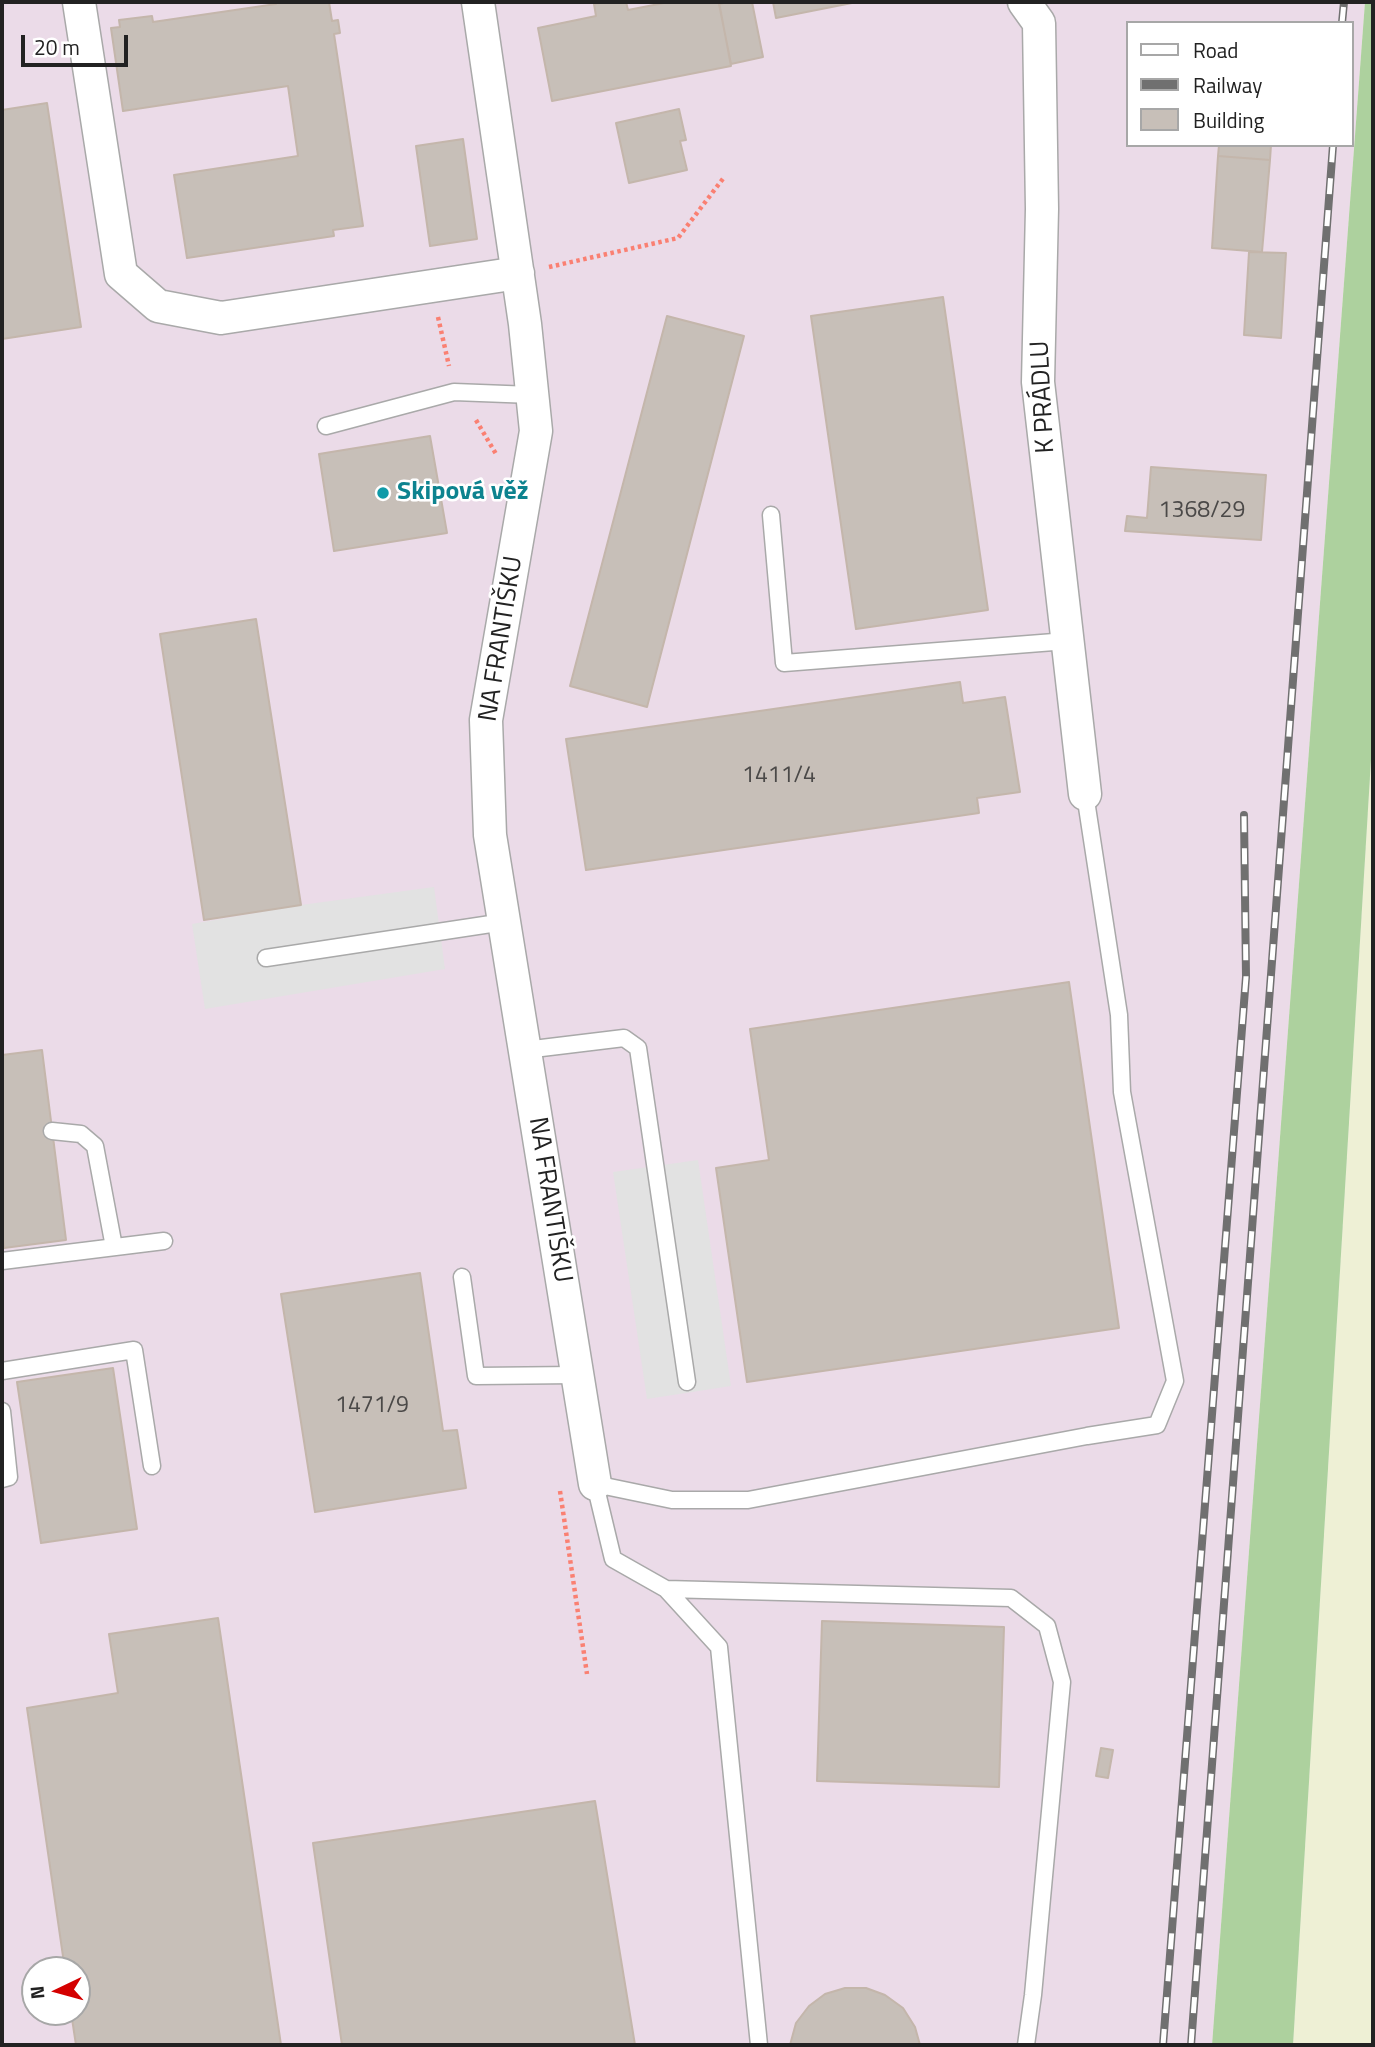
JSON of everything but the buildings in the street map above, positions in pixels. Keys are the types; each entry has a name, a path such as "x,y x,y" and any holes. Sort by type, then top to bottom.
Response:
{"street":[{"path":"79,2 121,274 158,306 221,318 518,273"},
{"name":"NA FRANTIŠKU","path":"478,2 518,273 536,431 486,720 490,835 595,1484"},
{"name":"K PRÁDLU","path":"1024,2 1039,23 1042,209 1038,382 1085,794"}],"lane":[{"path":"326,426 454,392 532,395"},
{"path":"771,515 784,663 1068,641"},
{"path":"759,2045 719,1647 666,1589 613,1559 595,1484 672,1500 748,1500 1073,1438 1157,1425 1175,1381 1122,1092 1119,1015 1085,794"},
{"path":"266,958 504,922"},
{"path":"525,1050 624,1038 638,1048 687,1382"},
{"path":"52,1131 80,1134 95,1146 114,1247"},
{"path":"2,1261 164,1241"},
{"path":"462,1277 476,1376 577,1375"},
{"path":"2,1371 135,1350 152,1466"},
{"path":"2,1411 9,1477 2,1479"},
{"path":"666,1589 1011,1598 1047,1626 1062,1682 1026,2045"}],"path":[{"path":"518,273 601,257 678,238 725,176"}],"shaded area":[{"path":"2,2 1365,2 1212,2045 2,2045"},
{"path":"434,887 445,969 205,1009 192,924 301,905"},
{"path":"698,1160 731,1386 647,1399 613,1172"}],"green space":[{"path":"1365,2 1373,2 1373,727 1293,2045 1212,2045"},
{"path":"1373,727 1373,2045 1293,2045"}],"railway":[{"path":"1342,21 1344,2"},
{"path":"1191,2045 1333,147"},
{"path":"1163,2045 1246,977 1244,815"}],"place":[{"name":"Skipová věž","path":"383,493"}]}
